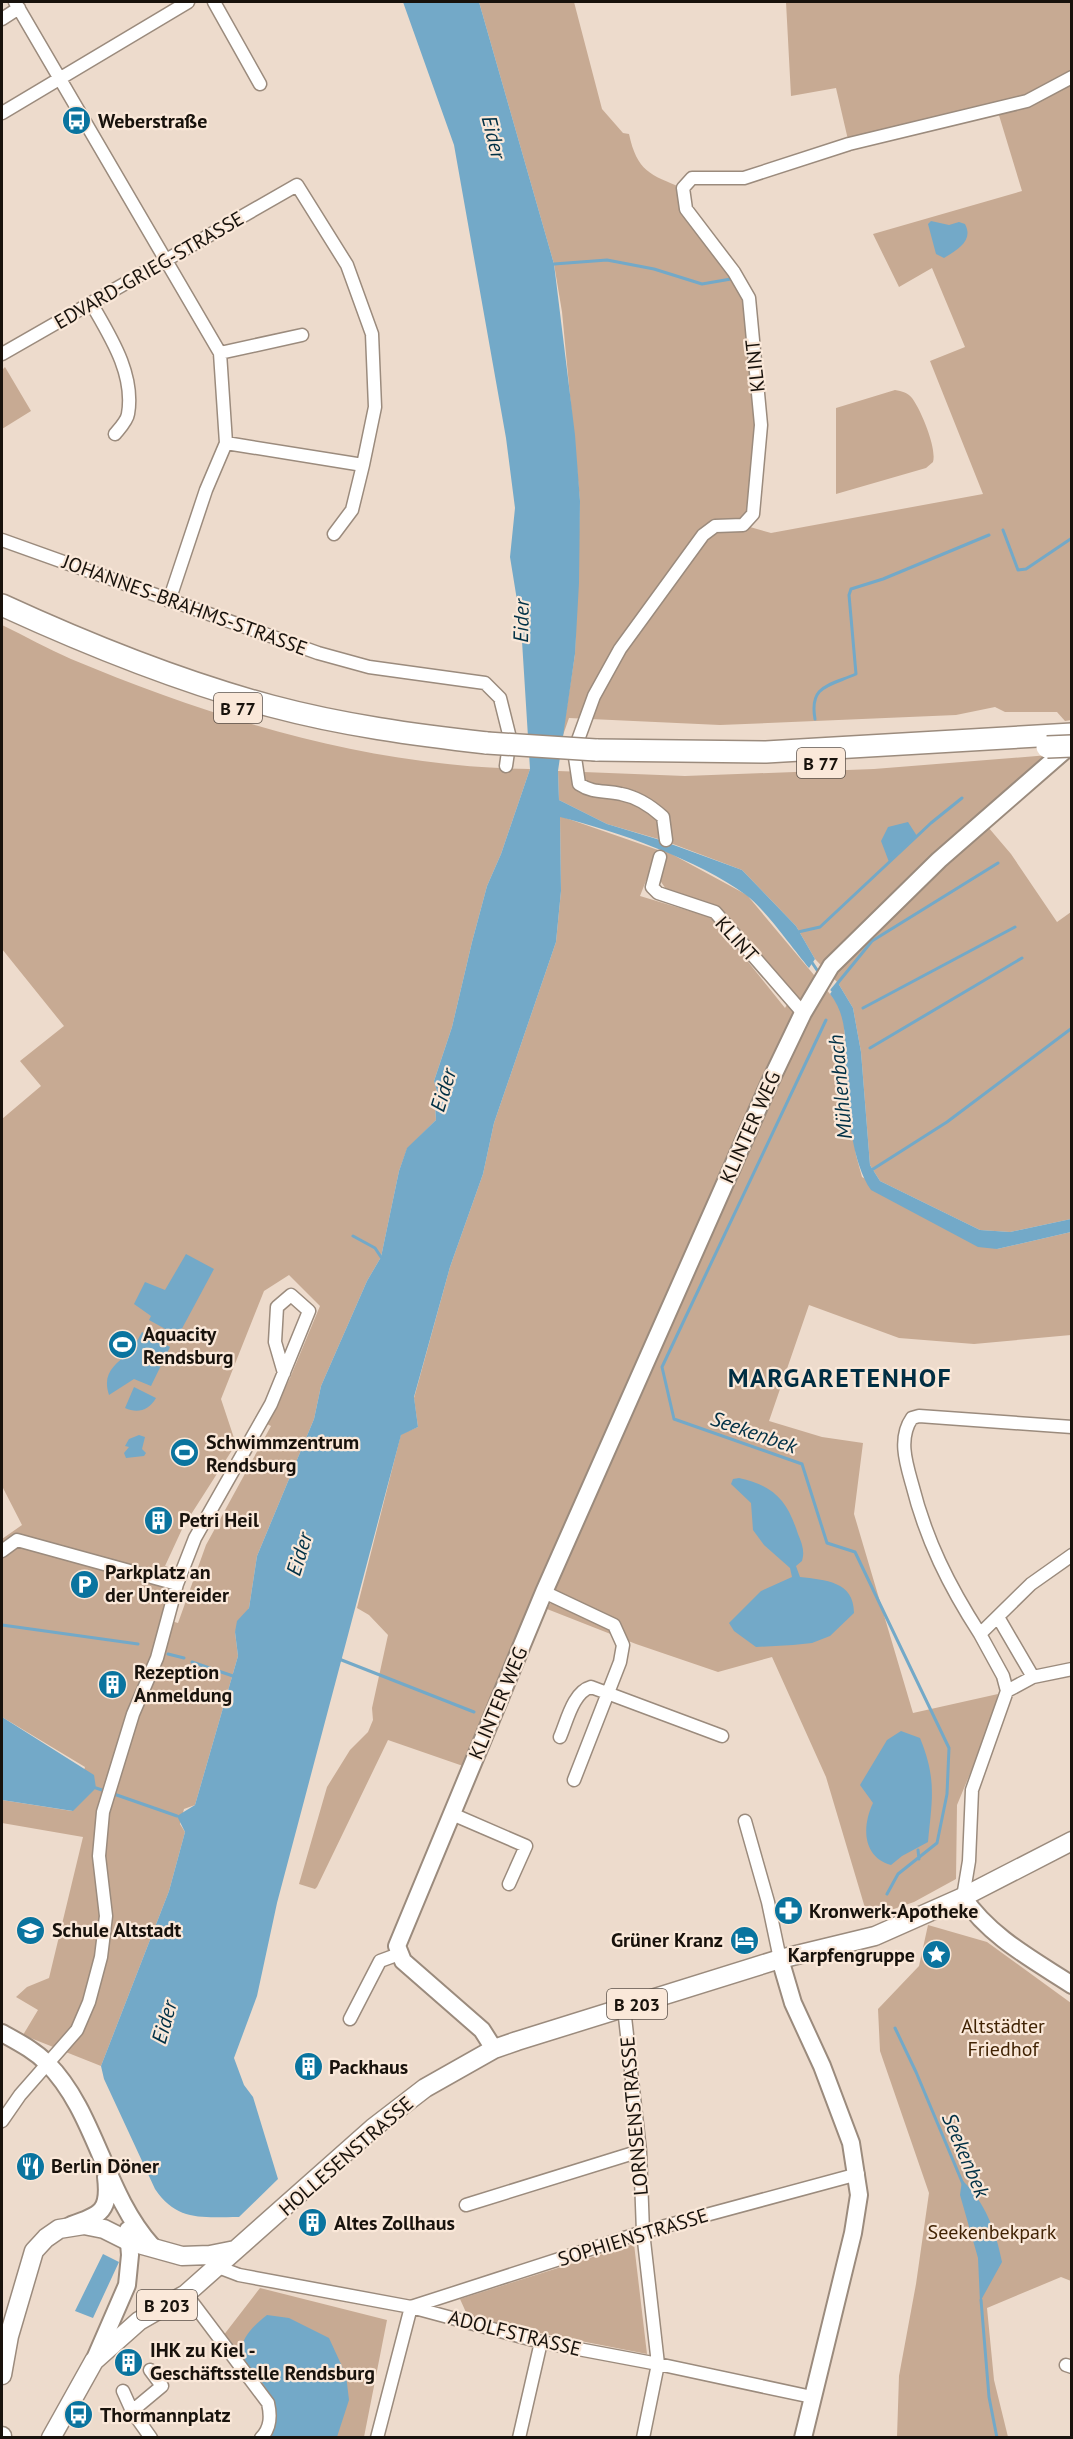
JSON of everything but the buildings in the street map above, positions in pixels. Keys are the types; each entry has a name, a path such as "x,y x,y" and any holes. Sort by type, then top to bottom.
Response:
{"highway":[{"name":"B 77","path":"2,605 140,663 273,706 487,750"},
{"name":"B 77","path":"2,619 136,675 271,718 411,747 812,764 1064,741"}],"main road":[{"name":"B 203","path":"963,1897 1071,1841"},
{"name":"HOLLESENSTRASSE","path":"240,2249 373,2128 424,2088 494,2049 780,1959 874,1936 963,1897"},
{"path":"2,2375 5,2335 34,2251 46,2238 59,2229 84,2225 104,2229 128,2241 182,2256 210,2255 240,2249"},
{"name":"B 203","path":"51,2438 94,2361 139,2321 186,2294 240,2249"}],"street":[{"path":"2,113 188,2"},
{"path":"214,2 260,84"},
{"path":"2,19 17,5 220,353 226,443 206,490 169,601"},
{"name":"KLINT","path":"666,840 663,817 651,807 622,794 591,792 579,784 574,751 594,696 620,649 703,535 715,526 743,525 753,514 761,425 748,298 734,272 686,209 683,188 692,178 744,178 849,144 1027,100 1071,77"},
{"name":"EDVARD-GRIEG-STRASSE","path":"2,354 297,185 347,265 372,334 375,407 363,465"},
{"path":"91,303 115,344 126,377 128,416 115,434"},
{"path":"220,353 302,335"},
{"path":"226,443 363,465 352,510 334,534"},
{"name":"JOHANNES-BRAHMS-STRASSE","path":"2,540 169,601 369,667 485,683 500,698 510,738 506,766"},
{"name":"KLINTER WEG","path":"399,1954 397,1946 544,1592 803,1013 831,966 1064,741"},
{"name":"KLINT","path":"660,857 652,887 658,893 715,912 803,1013"},
{"path":"2,2121 77,2030 89,2002 101,1957 106,1916 99,1856 103,1812 133,1714 157,1658 177,1584 195,1538 238,1465 284,1373 309,1311 291,1295 278,1307 275,1342 284,1373"},
{"path":"1071,1427 919,1416 912,1418 907,1425 904,1453 922,1526 956,1597 1003,1676 1007,1691 972,1790 969,1861 963,1897 974,1914 999,1938 1071,1985"},
{"path":"2,1551 17,1540 177,1584"},
{"path":"980,1634 1031,1584 1071,1555"},
{"path":"544,1592 614,1625 623,1645 609,1693 574,1780"},
{"path":"998,1617 1033,1677"},
{"path":"1007,1691 1033,1677 1071,1669"},
{"path":"560,1737 581,1692 591,1687 722,1736"},
{"path":"452,1814 526,1846 510,1884"},
{"path":"745,1821 793,2003 822,2066 851,2143 858,2174 859,2194 853,2234 803,2438"},
{"path":"350,2019 380,1962 399,1954 407,1965 482,2030 494,2049"},
{"name":"LORNSENSTRASSE","path":"624,2007 640,2151 643,2232 658,2364 643,2438"},
{"path":"2,2033 33,2051 48,2064 79,2109 104,2167 127,2211 152,2246"},
{"path":"466,2205 640,2151"},
{"path":"59,2229 90,2219 106,2205 108,2198 104,2167"},
{"name":"SOPHIENSTRASSE","path":"411,2307 643,2232 858,2174"},
{"path":"94,2361 127,2285 127,2211"},
{"name":"ADOLFSTRASSE","path":"218,2267 239,2275 411,2307 541,2342 812,2397"},
{"path":"186,2294 268,2403 271,2416 267,2432 261,2438"},
{"path":"376,2438 411,2307"},
{"path":"519,2438 541,2342"},
{"path":"132,2411 162,2386 150,2370"},
{"path":"123,2391 132,2411 151,2438"}],"green space":[{"path":"479,2 574,2 602,109 623,133 629,134 636,156 647,170 683,188 683,197 749,298 761,425 753,514 743,525 771,533 983,494 930,361 965,347 932,268 899,287 873,234 1022,191 998,112 1030,106 1071,85 1071,720 1065,721 1057,712 1005,712 995,707 956,715 720,725 569,718 562,738 575,654 580,501 562,312 554,264"},
{"path":"786,2 1071,2 1071,77 1027,101 849,144 836,88 791,96"},
{"path":"5,367 31,411 2,429 2,370"},
{"path":"895,390 905,392 910,396 920,411 933,448 933,462 926,468 836,494 836,408"},
{"path":"2,625 62,655 126,681 182,702 296,736 412,760 530,769 501,854 487,886 452,1027 434,1081 439,1098 435,1105 436,1120 407,1149 399,1171 381,1257 367,1281 321,1386 314,1419 257,1556 249,1608 235,1632 238,1656 195,1805 184,1809 180,1824 185,1832 169,1891 101,2066 23,2035 38,2010 16,1997 27,1987 49,1978 83,1837 2,1823 2,1800 72,1811 85,1767 2,1717 2,1539 22,1525 2,1486 2,1119 41,1086 20,1061 64,1026 2,949","holes":["289,1275 320,1306 290,1378 267,1424 271,1426 206,1545 178,1623 164,1619 177,1570 165,1566 183,1527 236,1444 221,1399 264,1291"]},
{"path":"1049,755 1022,776 988,827 1011,854 1057,922 1071,912 1071,1219 1010,1232 980,1230 880,1181 870,1165 861,1052 853,1008 838,983 815,959 796,926 742,870 665,841 607,824 559,800 558,771 685,776 874,769"},
{"path":"560,816 658,850 640,896 713,918 785,1008 793,995 718,909 668,892 659,879 666,851 747,895 835,1000 844,1016 846,1080 856,1155 862,1177 997,1249 1071,1232 1071,1335 974,1344 899,1338 809,1305 769,1421 822,1437 863,1443 854,1514 913,1713 998,1694 989,1728 957,1805 956,1879 914,1902 868,1918 826,1777 772,1657 718,1672 636,1644 547,1609 557,1593 540,1588 463,1766 388,1740 317,1887 315,1889 299,1884 327,1787 350,1750 368,1732 373,1720 372,1708 388,1635 369,1615 357,1608 401,1434 418,1427 414,1398 450,1267 483,1174 494,1123 556,942 561,891"},
{"name":"Seekenbekpark","path":"928,1925 987,1942 1071,2003 1071,2281 1061,2277 987,2308 994,2380 1008,2437 897,2437 899,2376 916,2284 929,2193 880,2051 878,2009 919,1966"},
{"path":"634,2244 647,2354 469,2319 460,2299"},
{"path":"260,2288 387,2320 364,2437 267,2437 273,2416 223,2336"}],"water":[{"name":"Eider","path":"403,2 479,2 554,264 575,435 580,501 575,654 558,771 559,800 607,824 660,840 742,870 796,926 815,959 809,968 753,901 727,882 656,848 560,817 561,891 556,942 494,1123 483,1174 450,1267 414,1397 418,1427 401,1435 277,1903 257,1996 234,2058 244,2085 253,2097 278,2179 239,2217 202,2217 172,2207 155,2189 104,2079 101,2066 169,1891 185,1832 177,1816 195,1805 238,1656 235,1632 237,1621 249,1608 257,1556 314,1419 321,1386 367,1281 381,1257 399,1171 407,1148 436,1120 435,1105 439,1098 434,1081 452,1027 487,886 501,854 530,769 521,625 510,557 515,508 506,438 454,145"},
{"path":"931,221 949,225 959,222 965,224 966,240 944,258 936,254 928,224"},
{"path":"908,822 917,836 889,862 881,841 888,827"},
{"path":"838,983 853,1008 861,1052 870,1165 880,1181 980,1230 1010,1232 1071,1219 1071,1232 997,1249 978,1247 871,1190 859,1166 852,1136 843,1024 841,1014 830,994"},
{"path":"186,1254 214,1269 178,1336 149,1320 151,1316 134,1304 145,1282 165,1290"},
{"path":"142,1332 170,1347 151,1386 134,1379 109,1395 108,1375 132,1349"},
{"path":"134,1387 156,1398 143,1410 134,1411 125,1408"},
{"path":"139,1435 145,1437 142,1449 146,1453 144,1456 126,1458 124,1453 129,1447 125,1446 129,1439"},
{"path":"739,1478 770,1490 784,1503 794,1522 803,1548 802,1561 796,1566 800,1577 828,1581 844,1588 849,1594 853,1602 854,1613 830,1636 812,1643 756,1647 734,1631 729,1623 761,1591 792,1577 790,1568 764,1545 753,1530 751,1503 731,1484 733,1479"},
{"path":"2,1717 94,1775 96,1788 73,1811 2,1800"},
{"path":"901,1731 920,1738 931,1778 931,1814 928,1842 902,1856 891,1865 881,1861 870,1848 866,1831 873,1803 860,1785 887,1740"},
{"path":"962,2180 983,2207 996,2239 1002,2262 980,2302 978,2258 960,2195"},
{"path":"103,2254 119,2262 93,2318 75,2311"},
{"path":"267,2315 289,2318 329,2338 346,2375 349,2400 337,2437 271,2437 275,2409 270,2395 247,2364 243,2354 243,2343 251,2330"}],"waterway":[{"path":"554,264 607,260 654,269 702,284 731,279"},
{"path":"1003,530 1018,570 1026,569 1072,538"},
{"path":"815,719 815,699 818,693 823,688 856,674 849,595 851,589 883,579 989,535"},
{"path":"798,932 820,927 931,823 962,798"},
{"path":"832,990 872,941 998,863"},
{"path":"863,1008 1015,927"},
{"path":"870,1048 1022,958"},
{"name":"Mühlenbach","path":"811,961 819,973"},
{"name":"Seekenbek","path":"826,1020 662,1367 674,1419 802,1464 827,1543 855,1552 949,1748 947,1794 937,1843 898,1874 887,1894"},
{"path":"870,1171 947,1122 1072,1028"},
{"path":"353,1236 375,1248 381,1257"},
{"path":"2,1625 138,1644"},
{"path":"168,1654 184,1658"},
{"path":"339,1659 474,1712"},
{"path":"192,1662 233,1676"},
{"path":"96,1788 105,1791"},
{"path":"111,1793 177,1816"},
{"name":"Seekenbek","path":"918,1850 919,1859"},
{"name":"Seekenbek","path":"895,2028 963,2184"},
{"name":"Seekenbek","path":"981,2300 989,2397 997,2438"}],"place":[{"name":"Weberstraße","path":"77,121"},
{"name":"Aquacity Rendsburg","path":"122,1345"},
{"name":"Schwimmzentrum Rendsburg","path":"185,1453"},
{"name":"Petri Heil","path":"158,1520"},
{"name":"Parkplatz an der Untereider","path":"84,1584"},
{"name":"Rezeption Anmeldung","path":"113,1684"},
{"name":"Kronwerk-Apotheke","path":"788,1911"},
{"name":"Schule Altstadt","path":"31,1930"},
{"name":"Grüner Kranz","path":"744,1940"},
{"name":"Karpfengruppe","path":"936,1955"},
{"name":"Packhaus","path":"308,2067"},
{"name":"Berlin Döner","path":"30,2166"},
{"name":"Altes Zollhaus","path":"313,2223"},
{"name":"IHK zu Kiel - Geschäftsstelle Rendsburg","path":"129,2362"},
{"name":"Thormannplatz","path":"79,2415"}],"district":[{"name":"MARGARETENHOF","path":"840,1377"}],"park label":[{"name":"Altstädter Friedhof","path":"1003,2038"}]}
